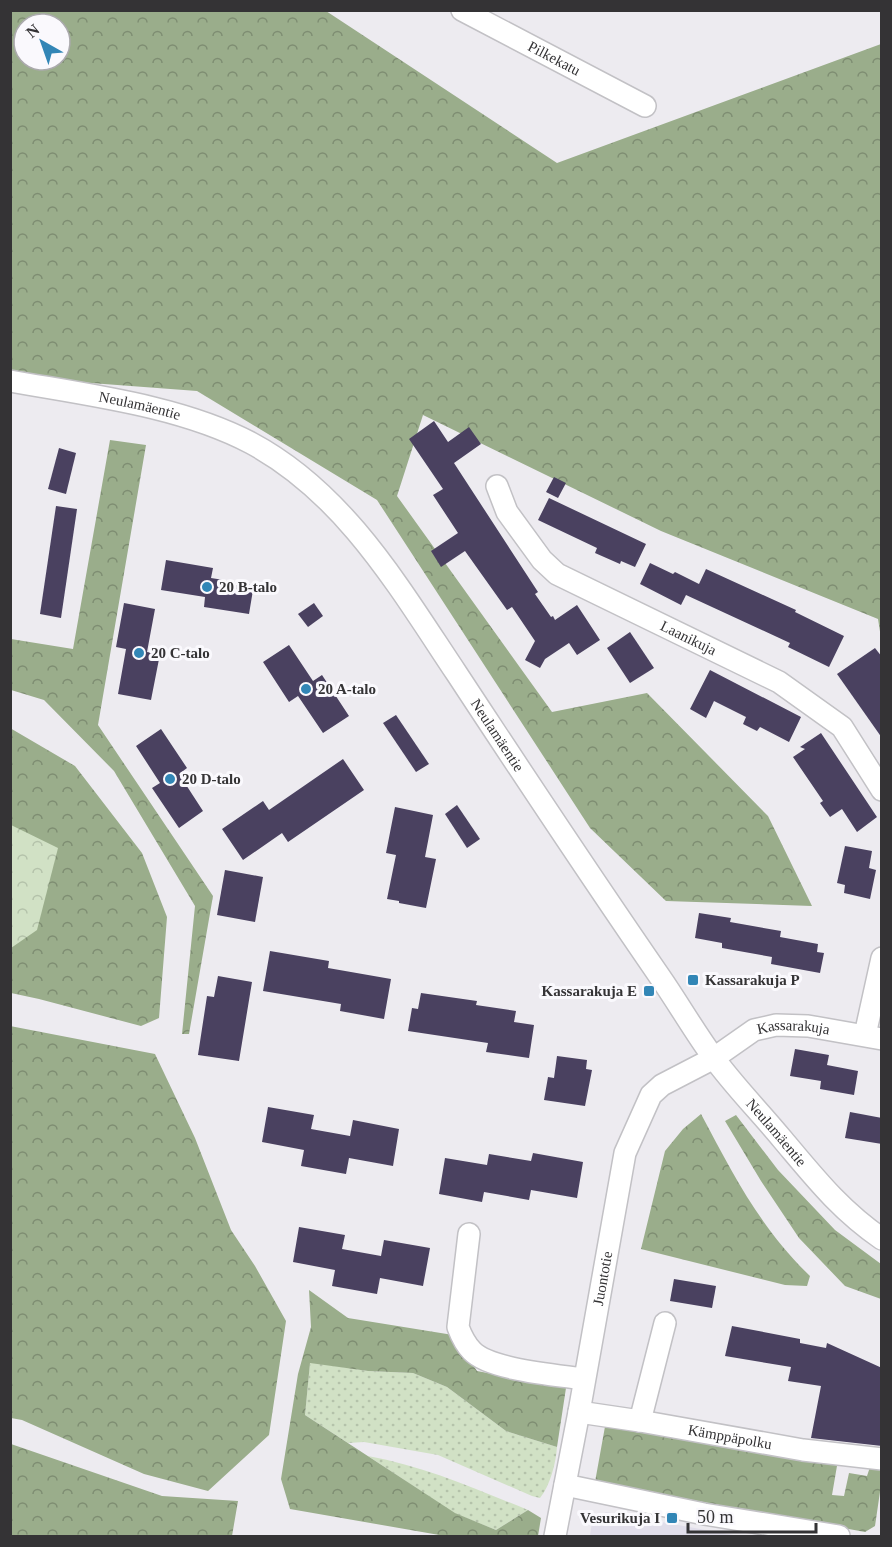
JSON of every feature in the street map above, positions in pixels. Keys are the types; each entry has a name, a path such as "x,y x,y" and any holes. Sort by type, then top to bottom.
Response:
{"street":[{"name":"Pilkekatu","path":"462,10 645,106"},
{"name":"Neulamäentie","path":"10,381 99,397 198,420 251,443 286,465 320,493 387,569 586,870 714,1058 829,1196 858,1222 882,1239"},
{"name":"Laanikuja","path":"497,486 507,512 542,560 557,574 778,682 842,727 882,790"},
{"path":"873,1037 882,958"},
{"name":"Kassarakuja","path":"714,1058 754,1030 776,1025 808,1026 873,1037"},
{"name":"Juontotie","path":"555,1536 625,1153 651,1095 674,1078 714,1058"},
{"path":"469,1234 458,1327 472,1352 489,1363 584,1379"},
{"path":"640,1421 665,1323"},
{"name":"Kämppäpolku","path":"579,1412 803,1450 882,1460"},
{"path":"566,1485 704,1514 839,1536"}],"shaded area":[{"path":"606,1512 739,1536 590,1536 592,1522"}],"green space":[{"path":"10,11 326,11 557,163 881,44 881,638 878,619 661,531 423,415 397,496 552,712 647,693 768,816 812,906 666,901 590,828 377,500 197,391 11,377"},
{"path":"110,440 146,445 98,725 213,896 189,1034 182,1034 195,906 114,771 44,700 11,690 11,639 73,649"},
{"path":"10,728 75,766 142,853 167,917 159,1018 141,1026 11,993"},
{"path":"11,825 58,848 37,930 11,948"},
{"path":"10,1026 155,1054 195,1138 231,1230 255,1266 286,1321 269,1435 208,1491 144,1474 22,1420 11,1418"},
{"path":"701,1114 749,1200 776,1239 810,1276 807,1286 785,1285 641,1249 665,1151 683,1129"},
{"path":"736,1115 778,1170 835,1230 881,1264 881,1299 845,1286 799,1238 725,1121"},
{"path":"309,1290 348,1318 453,1335 477,1371 566,1388 557,1447 506,1431 447,1387 413,1373 368,1371 310,1363 305,1415 455,1513 496,1530 528,1510 541,1518 538,1536 445,1536 290,1509 281,1479 298,1374 311,1327"},
{"path":"310,1362 368,1371 413,1373 447,1387 506,1431 557,1447 554,1467 547,1487 540,1498 438,1455 364,1442 348,1443 305,1415"},
{"path":"606,1421 838,1460 832,1495 844,1496 849,1473 867,1476 870,1467 882,1469 875,1526 865,1532 595,1482"},
{"path":"11,1444 162,1496 238,1501 232,1536 11,1536"},
{"path":"368,1456 430,1472 528,1510 496,1530 454,1513"}],"building":[{"path":"434,421 448,442 469,427 481,444 454,463 538,592 535,594 551,617 553,616 555,620 577,605 600,640 577,655 569,643 545,659 540,668 525,660 535,641 512,607 507,610 465,551 441,567 431,551 458,533 433,495 443,489 409,439"},
{"path":"59,448 76,453 66,494 48,489"},
{"path":"554,477 566,483 558,498 546,492"},
{"path":"549,498 646,544 635,567 621,561 620,564 595,553 597,548 538,520"},
{"path":"56,506 77,509 61,618 40,614"},
{"name":"20 B-talo","path":"166,560 213,568 211,578 249,584 253,590 249,614 204,607 205,597 161,590"},
{"path":"650,563 699,584 706,569 796,610 795,612 844,636 829,667 788,647 790,643 686,595 681,605 640,584"},
{"name":"20 C-talo","path":"124,603 155,609 147,652 160,654 151,700 118,694 126,649 116,647"},
{"path":"314,603 323,616 308,627 298,614"},
{"path":"630,632 654,668 630,683 607,648"},
{"name":"20 A-talo","path":"289,645 313,681 322,675 349,716 323,733 298,696 289,702 263,662"},
{"path":"875,648 882,657 882,738 837,674"},
{"path":"710,670 801,717 789,742 760,727 757,731 743,724 746,717 714,701 706,718 690,709"},
{"path":"396,715 429,764 416,772 383,723"},
{"name":"20 D-talo","path":"161,729 187,768 179,774 203,811 179,828 152,788 160,783 136,746"},
{"path":"821,733 877,817 857,832 842,809 830,817 820,803 823,801 793,757 805,749 800,747"},
{"path":"343,759 364,790 288,842 282,833 243,860 222,829 263,801 269,810"},
{"path":"457,805 480,839 467,848 445,814"},
{"path":"395,807 433,815 425,857 436,859 426,908 387,899 396,855 386,853"},
{"path":"845,846 872,851 869,868 876,870 870,899 844,893 845,885 837,883"},
{"path":"225,870 263,877 255,922 217,915"},
{"path":"699,913 731,918 730,922 781,931 780,937 818,944 817,952 824,953 820,973 771,964 772,957 722,948 722,943 695,938"},
{"path":"270,951 329,961 328,968 391,979 384,1019 340,1011 341,1004 263,991"},
{"path":"218,976 252,982 239,1061 198,1055 207,996 214,997"},
{"path":"421,993 477,1001 476,1005 516,1011 514,1022 534,1025 529,1058 486,1052 488,1043 408,1031 412,1008 418,1009"},
{"path":"795,1049 829,1055 827,1065 858,1071 854,1095 820,1089 821,1081 790,1076"},
{"path":"557,1056 587,1060 586,1069 592,1070 585,1106 544,1100 548,1077 554,1078"},
{"path":"268,1107 314,1115 311,1129 350,1136 353,1120 399,1129 393,1166 349,1158 346,1174 301,1166 304,1150 262,1142"},
{"path":"850,1112 882,1118 882,1144 845,1138"},
{"path":"533,1153 583,1162 577,1198 531,1190 529,1200 484,1192 482,1202 439,1194 445,1158 487,1165 489,1154 531,1161"},
{"path":"299,1227 345,1235 342,1249 381,1256 384,1240 430,1248 423,1286 380,1278 377,1294 332,1286 335,1270 293,1262"},
{"path":"674,1279 716,1286 712,1308 670,1301"},
{"path":"732,1326 800,1339 800,1343 826,1348 827,1343 882,1368 882,1446 811,1438 821,1386 788,1381 791,1367 725,1356"}],"place":[{"name":"20 B-talo","path":"207,587"},
{"name":"20 C-talo","path":"139,653"},
{"name":"20 A-talo","path":"306,689"},
{"name":"20 D-talo","path":"170,779"},
{"name":"Kassarakuja P","path":"693,980"},
{"name":"Kassarakuja E","path":"649,991"},
{"name":"Vesurikuja I","path":"672,1518"}]}
